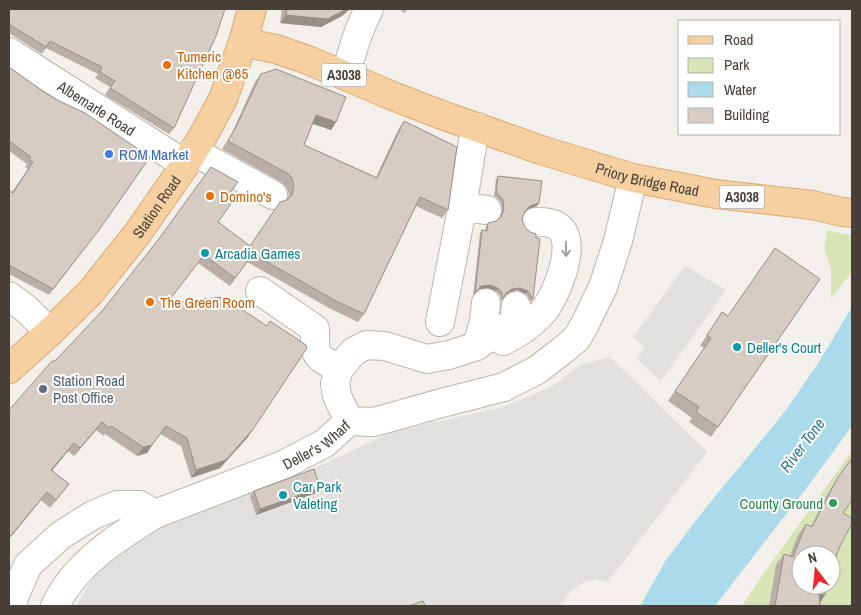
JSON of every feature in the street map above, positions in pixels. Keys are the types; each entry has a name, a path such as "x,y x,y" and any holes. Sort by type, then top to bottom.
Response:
{"main road":[{"name":"Station Road","path":"9,369 50,332 97,285 137,234 189,158 223,99 243,42 252,9"},
{"name":"Priory Bridge Road","path":"243,42 308,60 442,115 544,151 633,178 716,194 812,205 842,212 852,212"}],"street":[{"path":"346,76 350,55 362,22 370,9"},
{"name":"Albemarle Road","path":"9,52 169,154 189,158 273,195"},
{"path":"440,322 474,212 473,140 478,127"},
{"name":"Deller's Wharf","path":"55,606 61,593 82,566 119,536 154,514 283,465 325,443 349,421 374,422 504,387 537,370 577,338 585,324 603,287 618,240 633,178"},
{"path":"349,421 337,396 335,383 339,368 353,352 366,345 385,346 428,359 450,356 477,346 493,345 513,337 542,314 561,279 567,248 562,230 558,226 550,223 536,222"},
{"path":"260,291 315,328 315,352 321,359 339,368"},
{"path":"9,296 25,308 50,332"},
{"path":"477,346 499,322 501,305"},
{"path":"13,606 14,598 28,565 61,535 93,515 117,505 140,505 154,514"}],"green space":[{"path":"827,231 852,235 852,272 831,298 831,269 824,248"},
{"name":"County Ground","path":"852,451 852,606 742,606 764,573"}],"shaded area":[{"path":"685,266 726,290 661,381 637,359 645,347 633,337"},
{"path":"610,357 707,452 608,582 596,579 583,583 571,591 561,606 77,606 97,572 126,544 158,525 299,475 396,431 499,408 554,385 580,365"}],"water":[{"name":"River Tone","path":"852,307 852,426 715,606 640,606 666,560 704,510 783,414 817,365"}],"building":[{"path":"9,9 225,9 216,36 174,128 110,88 115,81 100,72 102,67 50,41 46,47 9,24"},
{"path":"287,9 347,9 327,19 286,15"},
{"path":"9,67 44,92 85,113 150,157 99,230 53,289 9,265 9,190 13,193 33,162 29,160 31,157 9,141"},
{"path":"276,69 346,97 336,122 316,115 304,145 377,178 404,121 457,147 448,210 420,197 364,314 336,301 253,254 235,278 204,255 167,303 223,297 267,326 270,321 306,345 307,348 254,428 226,460 196,470 187,438 166,426 152,445 143,447 102,422 80,448 74,443 51,470 69,484 56,500 47,492 9,538 9,410 52,361 55,361 102,311 158,240 211,167 238,182 230,193 236,197 218,222 250,246 280,202 287,200 292,195 294,186 292,178 287,173 228,141 261,74"},
{"path":"498,176 542,181 539,203 530,206 525,211 522,219 525,227 530,232 536,234 536,238 540,239 533,299 528,291 520,288 512,289 506,293 503,299 502,293 498,288 490,285 481,286 475,293 482,230 487,231 488,223 496,221 501,217 504,209 503,200 496,194"},
{"name":"Deller's Court","path":"775,248 820,279 718,427 696,412 699,407 675,391 711,338 707,335 722,312 728,316"},
{"path":"852,458 852,500 843,513 852,518 852,523 841,545 798,545 806,524 812,527 838,477"},
{"name":"Car Park Valeting","path":"314,469 320,488 260,509 254,491"},
{"path":"784,554 791,556 791,595 819,595 820,606 775,606"},
{"path":"423,601 425,606 409,606"}],"place":[{"name":"Tumeric Kitchen @65","path":"167,65"},
{"name":"ROM Market","path":"109,154"},
{"name":"Domino's","path":"210,196"},
{"name":"Arcadia Games","path":"205,253"},
{"name":"The Green Room","path":"150,302"},
{"name":"Deller's Court","path":"737,347"},
{"name":"Station Road Post Office","path":"43,389"},
{"name":"Car Park Valeting","path":"283,495"},
{"name":"County Ground","path":"833,503"}]}
